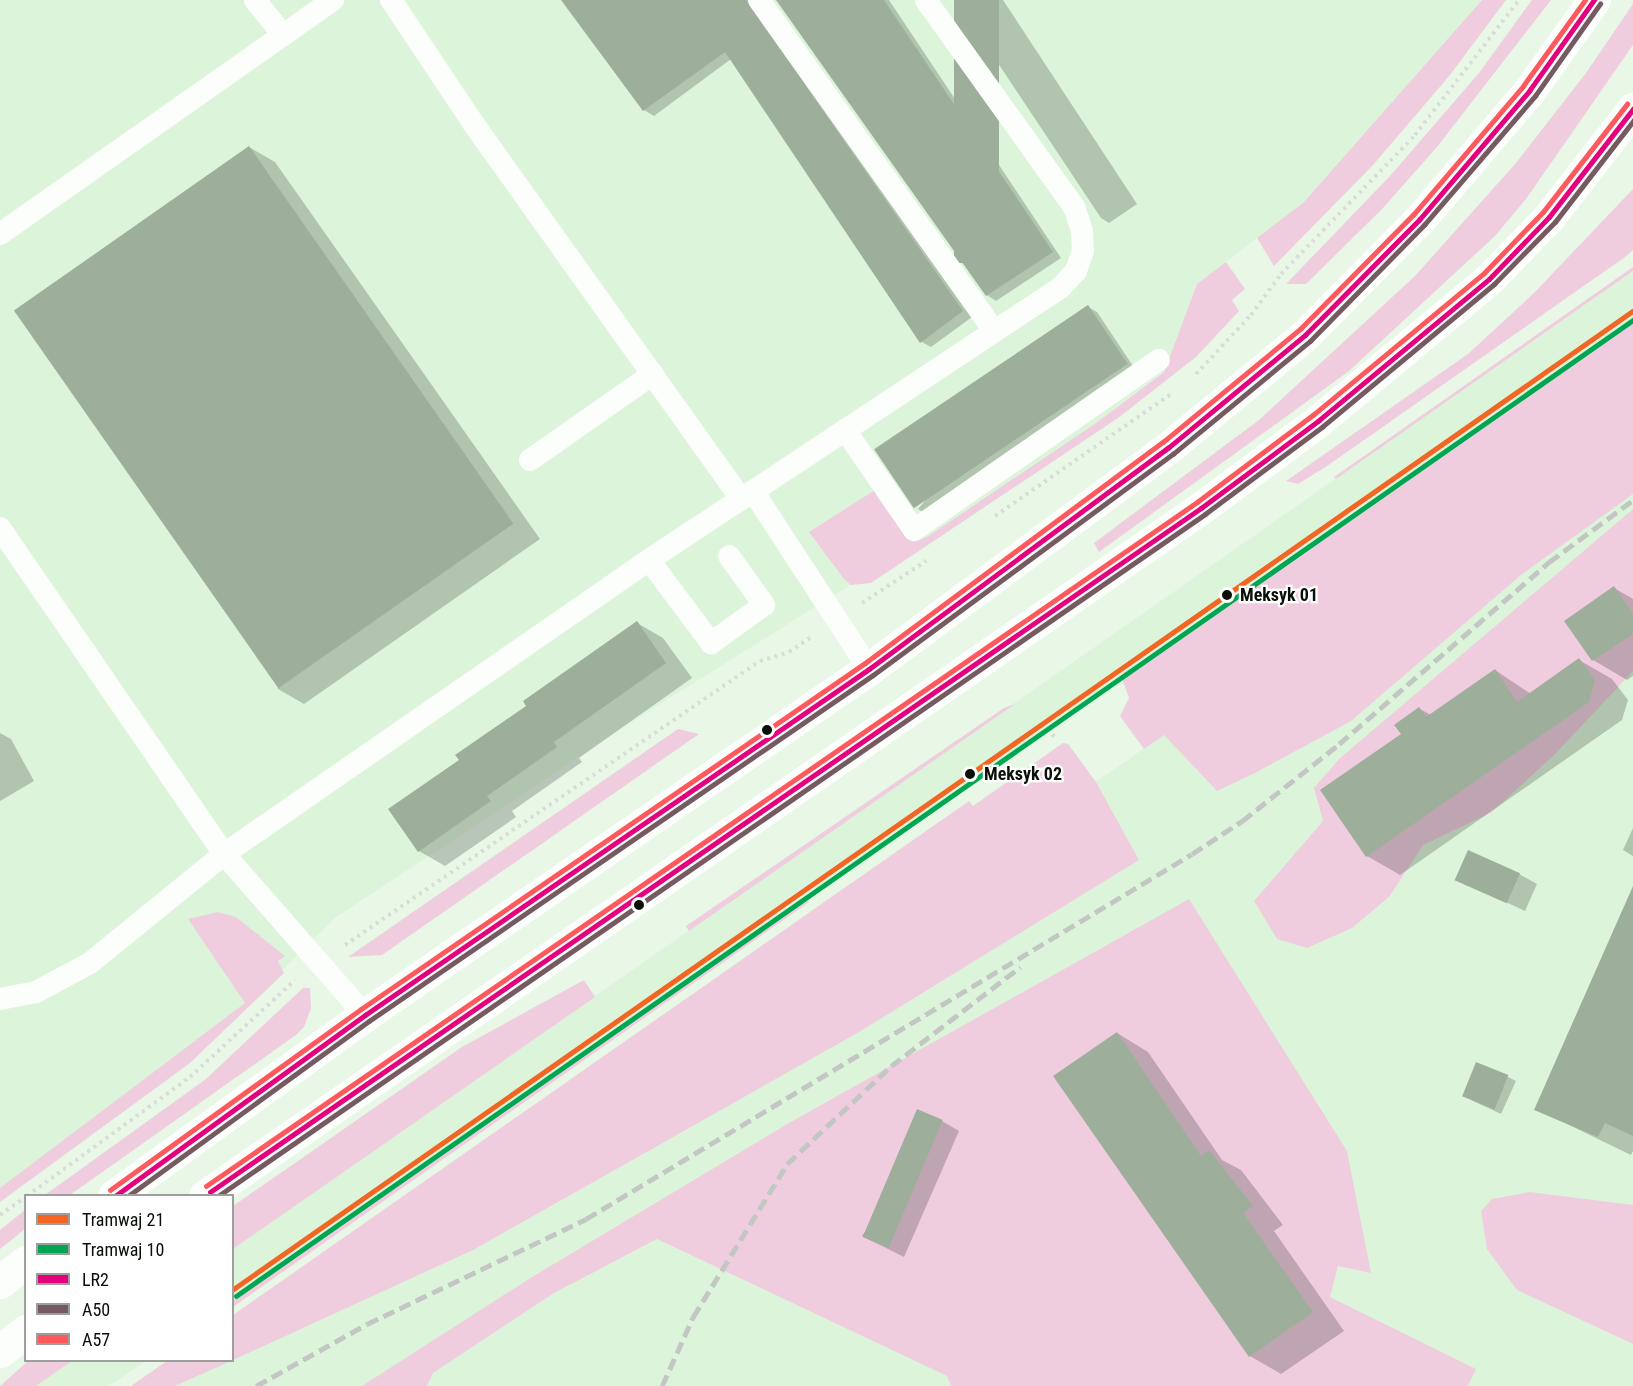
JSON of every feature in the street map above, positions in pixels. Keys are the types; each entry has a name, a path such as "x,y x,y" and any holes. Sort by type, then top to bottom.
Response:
{"main road":[{"path":"117,1194 364,1015 869,669 1168,448 1305,335 1368,274 1470,163 1529,91 1594,0"},
{"path":"208,1194 1192,514 1310,428 1489,279 1550,217 1633,109"},
{"path":"0,1282 24,1264"},
{"path":"0,1351 24,1332"}],"lane":[{"path":"255,0 283,35"},
{"path":"0,234 333,0"},
{"path":"391,0 473,123 653,374 747,495 869,669"},
{"path":"759,0 994,331"},
{"path":"0,999 36,992 90,963 224,855 649,560 1061,287 1076,271 1083,251 1082,231 1074,207 926,0"},
{"path":"845,430 914,530 1159,360"},
{"path":"530,460 653,374"},
{"path":"0,528 224,855 364,1015"},
{"path":"649,560 711,643 764,605 729,556"}],"path":[{"path":"1193,376 1251,315 1281,274 1415,135 1519,0"},
{"path":"988,520 1179,388"},
{"path":"858,605 928,559"},
{"path":"335,952 760,661 789,652 819,632"},
{"path":"1048,728 1054,737"},
{"path":"29,1194 190,1077 297,978"},
{"path":"0,1215 24,1197"}],"shaded area":[{"path":"0,0 1482,0 1304,202 1197,284 1164,371 1096,423 927,537 628,724 335,918 244,1008 0,1199"},
{"path":"1482,0 1506,0 1450,75 1373,165 1274,266 1257,238 1304,202"},
{"path":"1532,0 1551,0 1437,147 1383,208 1306,284 1286,284 1390,176 1479,73"},
{"path":"1633,4 1633,45 1526,199 1495,236 1349,371 1099,552 1094,543 1259,420 1415,276 1516,163 1586,73"},
{"path":"1633,189 1633,250 1625,257 1327,466 1298,484 1286,481 1468,354 1534,293"},
{"path":"1226,262 1245,289 1232,300 1239,311 1196,357 1118,418 871,583 851,585 809,532 875,490 907,537 914,542 927,537 1096,423 1164,372 1197,284"},
{"path":"1633,267 1633,271 1336,479 1334,477"},
{"path":"1633,271 1633,323 1128,676 1125,673 234,1299 234,1248"},
{"path":"1633,323 1633,494 1521,575 1351,721 1255,773 1217,791 1164,735 1144,749 1120,716 1129,698 1121,676 1125,673 1128,675"},
{"path":"1633,381 1633,1386 173,1386 210,1362 234,1362 234,1346 972,867 1305,635"},
{"path":"1633,509 1633,671 1555,754 1492,812 1423,845 1389,897 1352,928 1307,948 1277,939 1254,901 1323,821 1314,788 1339,759"},
{"path":"1015,704 689,931 686,926 1004,708"},
{"path":"678,729 699,734 382,955 348,957"},
{"path":"1063,743 1068,744 1096,782 1139,860 859,1032 473,1250 234,1360 234,1314 969,801 973,806"},
{"path":"807,899 809,902 234,1306 234,1299"},
{"path":"1189,899 1347,1151 1371,1273 1338,1266 1330,1297 1476,1369 1468,1386 951,1386 947,1376 657,1239 554,1293 433,1373 427,1386 362,1386 532,1277 789,1123"},
{"path":"218,912 236,917 285,956 278,961 284,973 190,1063 0,1202 0,1188 245,1003 188,919"},
{"path":"584,980 595,997 234,1248 234,1205 462,1047"},
{"path":"303,988 310,988 311,1008 304,1027 296,1035 71,1194 46,1194 206,1079"},
{"path":"1530,1192 1633,1205 1633,1344 1517,1290 1487,1249 1481,1211 1492,1199"},
{"path":"24,1211 24,1230 0,1249 0,1230"},
{"path":"27,1362 71,1362 36,1386 0,1386"},
{"path":"71,1362 145,1362 109,1386 36,1386"},
{"path":"166,1362 229,1362 175,1386 131,1386"}],"building":[{"path":"561,0 746,0 963,311 920,343 725,52 643,111"},
{"path":"776,0 884,0 1053,252 986,296"},
{"path":"954,0 999,0 999,263 954,263"},
{"path":"249,146 513,524 278,688 14,311"},
{"path":"1088,305 1128,364 914,508 874,449"},
{"path":"1614,586 1633,614 1633,634 1592,661 1564,621"},
{"path":"637,621 666,663 554,742 557,747 487,796 491,801 418,852 388,809 459,760 455,755 526,706 523,701"},
{"path":"1579,658 1595,680 1589,702 1366,857 1320,790 1401,734 1394,725 1419,707 1426,717 1495,669 1517,702"},
{"path":"1468,850 1520,873 1507,903 1455,880"},
{"path":"1633,886 1633,1136 1605,1123 1598,1137 1534,1110"},
{"path":"1117,1032 1201,1156 1209,1150 1253,1206 1243,1213 1313,1312 1249,1357 1053,1076"},
{"path":"1476,1062 1508,1075 1495,1109 1462,1096"},
{"path":"917,1109 943,1120 888,1248 863,1237"}],"railway":[{"path":"256,1386 367,1324 586,1219 1192,854 1242,821 1339,744 1549,562 1633,500"},
{"path":"662,1386 693,1317 787,1164 891,1066 1020,967"}],"tram line":[{"name":"21","path":"234,1289 1633,311"},
{"name":"10","path":"236,1296 1633,320"}],"transit line":[{"name":"A57","path":"110,1190 361,1009 865,663 1163,442 1300,329 1413,215 1523,86 1585,0"},
{"name":"LR2","path":"118,1194 365,1015 869,669 1168,448 1305,335 1419,220 1529,91 1594,0"},
{"name":"A50","path":"131,1194 369,1021 873,675 1173,454 1310,341 1424,225 1535,96 1600,4"},
{"name":"A57","path":"206,1186 1197,502 1313,415 1484,273 1543,212 1627,104"},
{"name":"LR2","path":"210,1192 1201,508 1318,421 1489,279 1549,217 1633,109"},
{"name":"A50","path":"221,1194 1205,514 1322,427 1494,284 1555,222 1633,121"}],"place":[{"name":"Meksyk 01","path":"1227,595"},
{"name":"Meksyk 02","path":"970,774"}]}
